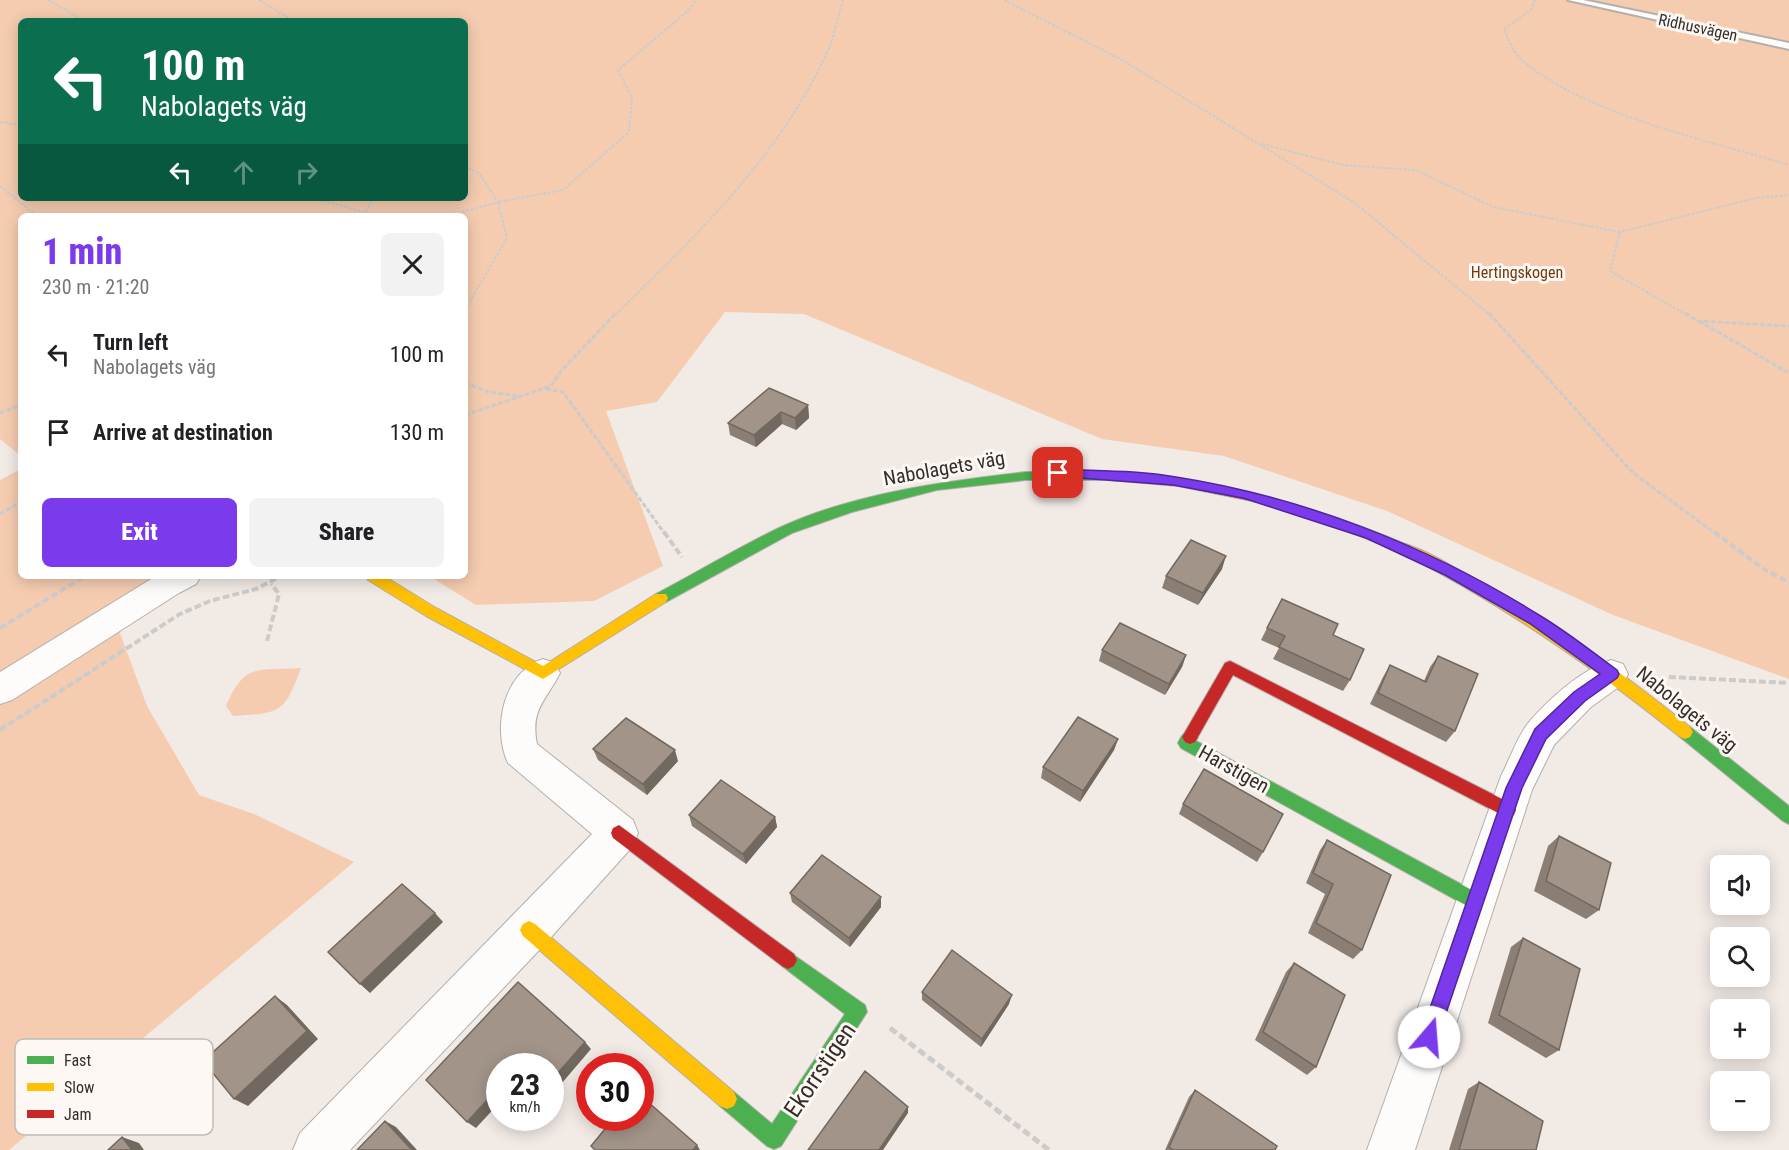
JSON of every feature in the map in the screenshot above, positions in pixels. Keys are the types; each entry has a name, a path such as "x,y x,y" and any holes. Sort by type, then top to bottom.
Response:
{"street":[{"name":"Nabolagets väg","path":"543,673 598,634 697,577 803,523 900,492 999,476 1046,474 1173,480 1244,494 1371,535 1450,571 1525,613 1611,674 1789,816"},
{"path":"0,690 179,579"},
{"path":"378,579 543,673"},
{"name":"Harstigen","path":"1475,901 1186,743 1230,667 1508,810"},
{"name":"Ekorrstigen","path":"529,930 774,1139 858,1012 619,833 521,752 516,733 520,703 543,673"},
{"path":"1391,1150 1514,788 1540,734 1579,697 1611,674"},
{"path":"317,1150 619,833"}],"lane":[{"name":"Ridhusvägen","path":"1572,0 1789,46"}],"path":[{"path":"48,0 80,18"},
{"path":"259,0 289,18"},
{"path":"460,213 498,202 563,190 629,132 633,109 632,98 618,70 668,25 689,10 696,0"},
{"path":"546,389 592,337 682,250 742,183 788,121 815,76 837,25 843,0"},
{"path":"1004,0 1124,61 1355,203 1481,305 1633,473 1765,570 1789,582"},
{"path":"1535,0 1531,10 1504,29 1518,55 1564,89 1638,117 1789,165"},
{"path":"0,122 18,125"},
{"path":"1256,142 1343,165 1416,170 1493,207 1620,232 1756,198 1789,195"},
{"path":"468,168 479,173 498,202 507,238 468,305"},
{"path":"0,186 18,201"},
{"path":"18,201 33,213"},
{"path":"323,201 361,213"},
{"path":"1620,232 1610,271 1789,373"},
{"path":"1698,321 1789,326"},
{"path":"468,384 489,392 521,397"},
{"path":"468,414 485,406 546,389 563,392 697,577"},
{"path":"0,413 18,406"},
{"path":"0,514 18,504"},
{"path":"0,628 80,579"},
{"path":"0,730 180,614 209,601 271,584 277,579"},
{"path":"267,642 279,594 271,584"},
{"path":"1611,674 1789,683"},
{"path":"858,1012 891,1028 1049,1150"}],"green space":[{"name":"Hertingskogen","path":"0,0 1789,0 1789,679 1613,615 1387,511 1224,456 1102,439 804,314 725,312 657,402 606,411 663,566 594,601 476,605 434,579 468,579 468,213 18,213 18,454 0,439"},
{"path":"18,471 18,579 159,579 111,609 147,706 199,795 254,814 354,862 142,1039 15,1039 15,1135 27,1135 9,1150 0,1150 0,480"},
{"path":"301,668 290,694 279,708 261,714 233,716 226,706 246,675 263,670"}],"building":[{"path":"769,388 808,405 795,418 781,412 754,435 728,423"},
{"path":"1191,540 1226,556 1203,593 1166,576"},
{"path":"1282,599 1338,624 1333,635 1364,649 1350,680 1279,647 1285,636 1267,628"},
{"path":"1120,623 1186,655 1169,684 1102,650"},
{"path":"1438,656 1478,674 1455,731 1378,693 1390,665 1426,682"},
{"path":"1078,717 1118,739 1083,791 1043,767"},
{"path":"626,718 675,750 643,784 593,749"},
{"path":"1204,769 1283,814 1263,852 1183,804"},
{"path":"721,780 775,817 743,854 689,815"},
{"path":"1559,836 1611,863 1599,910 1546,881"},
{"path":"1327,840 1391,875 1362,950 1316,923 1333,884 1313,873"},
{"path":"822,855 881,897 849,938 790,893"},
{"path":"402,884 435,913 360,984 328,952"},
{"path":"1523,938 1580,969 1559,1050 1499,1015"},
{"path":"952,950 1012,995 982,1039 922,992"},
{"path":"1294,963 1345,995 1316,1067 1263,1032"},
{"path":"518,982 585,1042 564,1066 564,1053 486,1053 486,1101 467,1122 426,1080"},
{"path":"275,996 307,1031 234,1099 213,1073 213,1052"},
{"path":"865,1071 908,1107 879,1150 808,1150"},
{"path":"1479,1082 1543,1121 1536,1150 1459,1150"},
{"path":"1195,1090 1277,1146 1275,1150 1173,1150 1169,1147"},
{"path":"654,1107 697,1145 693,1150 595,1150 591,1146 603,1131 654,1131"},
{"path":"385,1121 412,1150 357,1150"},
{"path":"122,1137 132,1150 108,1150"}],"traffic: fast":[{"path":"661,598 787,530 849,508 937,486 1026,476 1102,476"},
{"path":"1685,732 1789,816"},
{"path":"1190,737 1186,743 1475,901"},
{"path":"727,1099 774,1139 858,1012 788,960"}],"traffic: slow":[{"path":"1405,549 1516,609 1619,680 1685,732"},
{"path":"378,579 431,612 543,673 661,598"},
{"path":"529,930 727,1099"}],"traffic: jam":[{"path":"1102,476 1139,477 1178,482 1257,497 1334,521 1405,549"},
{"path":"1190,737 1230,667 1508,810"},
{"path":"619,833 788,960"}],"route":[{"path":"1058,473 1173,480 1244,494 1371,535 1450,571 1534,619 1611,674 1579,697 1540,734 1514,788 1429,1037"}]}
